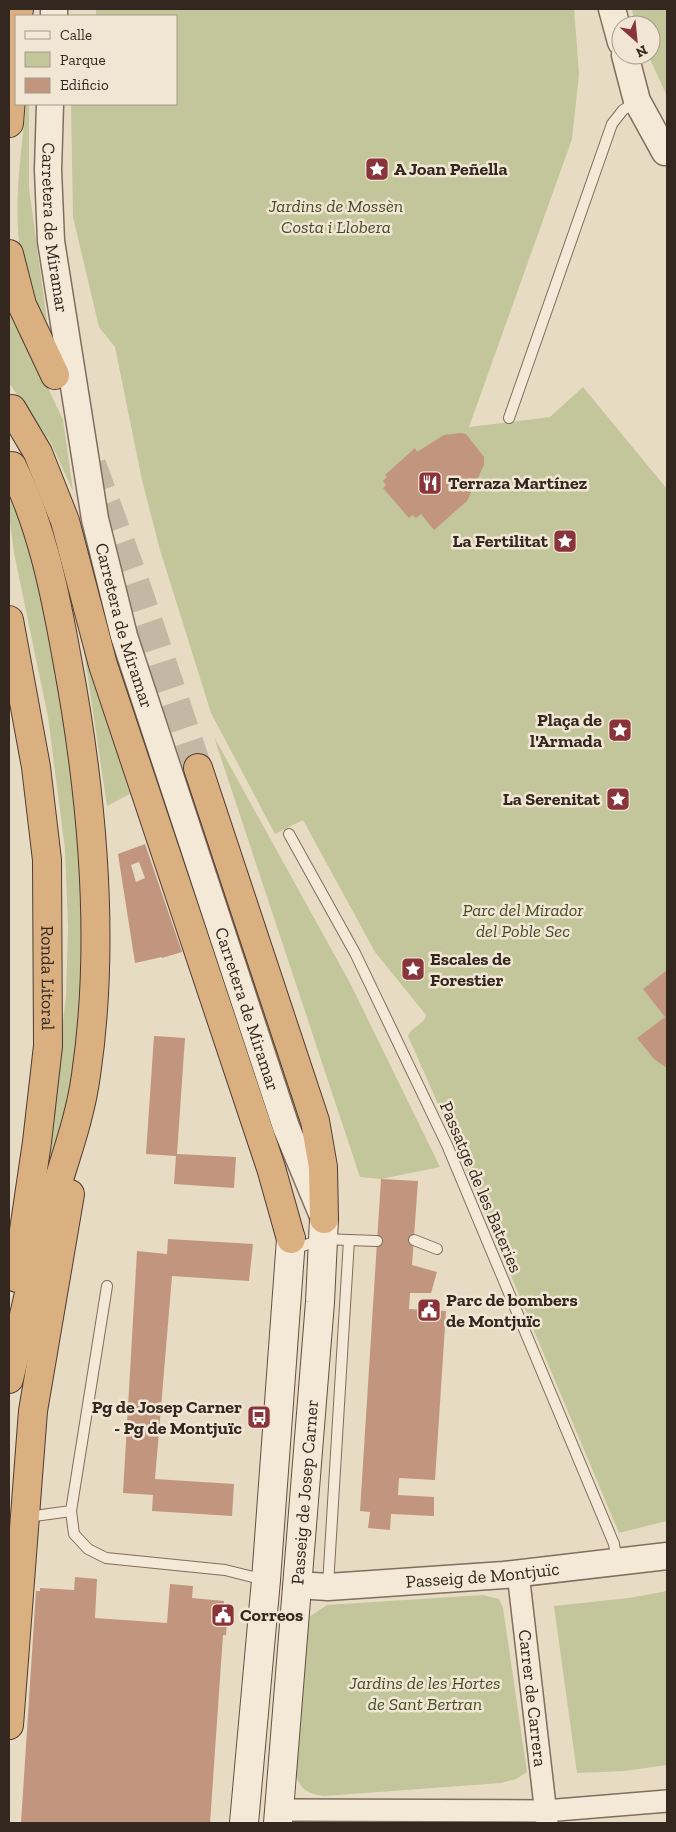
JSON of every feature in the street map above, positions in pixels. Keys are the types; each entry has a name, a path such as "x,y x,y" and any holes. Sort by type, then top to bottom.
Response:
{"highway":[{"path":"9,123 15,49"},
{"path":"9,254 22,305 55,375"},
{"path":"12,409 38,453 65,521 103,666 271,1168 290,1245"},
{"path":"9,1380 51,1206 69,1147 86,1077 94,1010 95,932 91,847 81,732 56,598 31,508 12,466"},
{"name":"Ronda Litoral","path":"9,620 36,767 47,860 48,1046 37,1142 9,1337"},
{"path":"198,768 315,1121 332,1233"},
{"path":"9,1725 32,1411 70,1200 69,1147"}],"main road":[{"name":"Passeig de Josep Carner","path":"278,1816 320,1302 332,1233"},
{"name":"Passeig de Josep Carner","path":"244,1823 266,1580 290,1245"},
{"path":"266,1580 298,1585"}],"street":[{"path":"627,65 637,101 665,152"},
{"name":"Carretera de Miramar","path":"50,105 48,170 50,241 95,519 124,636 286,1127 332,1233"},
{"name":"Carretera de Miramar","path":"286,1127 290,1245"},
{"name":"Passeig de Montjuïc","path":"298,1585 328,1587 518,1573 667,1556"},
{"name":"Carrer de Carrera","path":"518,1573 546,1817"},
{"path":"278,1816 546,1817 667,1801"}],"lane":[{"path":"509,418 612,124 623,110 637,101"},
{"name":"Passatge de les Bateries","path":"289,834 355,953 448,1146 614,1544 617,1563"},
{"path":"328,1587 332,1233"},
{"path":"290,1245 332,1233 377,1241"},
{"path":"414,1240 437,1249"},
{"path":"107,1286 71,1511 74,1534 88,1549 106,1558 225,1570 266,1580"},
{"path":"24,1517 71,1511"}],"green space":[{"path":"96,9 574,9 579,74 572,139 469,427 550,417 583,387 667,489 667,1521 619,1533 454,1140 408,1036 423,1021 426,1015 375,952 303,820 275,834 211,713 160,550 142,480 115,347 99,327 73,217 71,105 178,105 178,15 96,15"},
{"path":"632,9 667,9 667,96 653,65 661,65 661,15 633,15"},
{"path":"26,105 29,105 29,188 47,321 29,285 22,259 17,215 19,170"},
{"path":"9,299 12,311 63,420 73,491 51,443 9,383"},
{"path":"9,484 22,511 57,659 78,828 83,933 78,1036 57,1154 43,1186 66,996 68,928 65,849 48,717 14,553 9,514"},
{"path":"83,645 130,794 107,806"},
{"path":"214,737 350,983 440,1167 381,1179 360,1177"},
{"path":"667,1591 667,1765 624,1771 577,1773 554,1606 629,1598"},
{"name":"Jardins de les Hortes de Sant Bertran","path":"483,1595 499,1599 503,1608 527,1772 516,1779 501,1783 324,1796 314,1794 303,1788 296,1775 302,1630 309,1617 327,1605"}],"building":[{"name":"Terraza Martínez","path":"466,434 484,457 484,465 467,501 434,530 421,514 416,518 412,515 409,518 383,488 386,485 383,481 387,477 385,475 415,448 417,452 444,435"},
{"path":"145,844 182,952 135,963 118,854","holes":["139,862 145,878 136,882 131,865"]},
{"path":"667,970 667,1068 654,1059 637,1038 665,1017 643,989"},
{"path":"154,1036 185,1038 177,1154 236,1157 234,1188 174,1184 176,1156 146,1154"},
{"path":"381,1179 418,1181 412,1265 437,1272 431,1293 410,1293 409,1309 446,1311 435,1480 399,1478 398,1495 434,1497 434,1516 391,1514 390,1530 368,1528 370,1512 360,1511"},
{"path":"168,1239 253,1244 249,1281 172,1276 155,1479 234,1484 232,1516 152,1511 153,1495 123,1493 137,1251 167,1254"},
{"path":"75,1577 97,1579 95,1618 167,1623 170,1584 193,1586 192,1598 224,1601 224,1604 228,1605 226,1635 223,1635 210,1823 21,1823 36,1591 40,1591 40,1588 74,1590"}],"tunnel":[{"path":"92,464 135,581 198,768"}],"place":[{"name":"A Joan Peñella","path":"377,169"},
{"name":"Terraza Martínez","path":"430,483"},
{"name":"La Fertilitat","path":"565,541"},
{"name":"Plaça de l'Armada","path":"620,730"},
{"name":"La Serenitat","path":"618,799"},
{"name":"Escales de Forestier","path":"413,969"},
{"name":"Parc de bombers de Montjuïc","path":"429,1310"},
{"name":"Pg de Josep Carner - Pg de Montjuïc","path":"259,1417"},
{"name":"Correos","path":"223,1615"}],"park label":[{"name":"Jardins de Mossèn Costa i Llobera","path":"336,216"},
{"name":"Parc del Mirador del Poble Sec","path":"523,920"}]}
